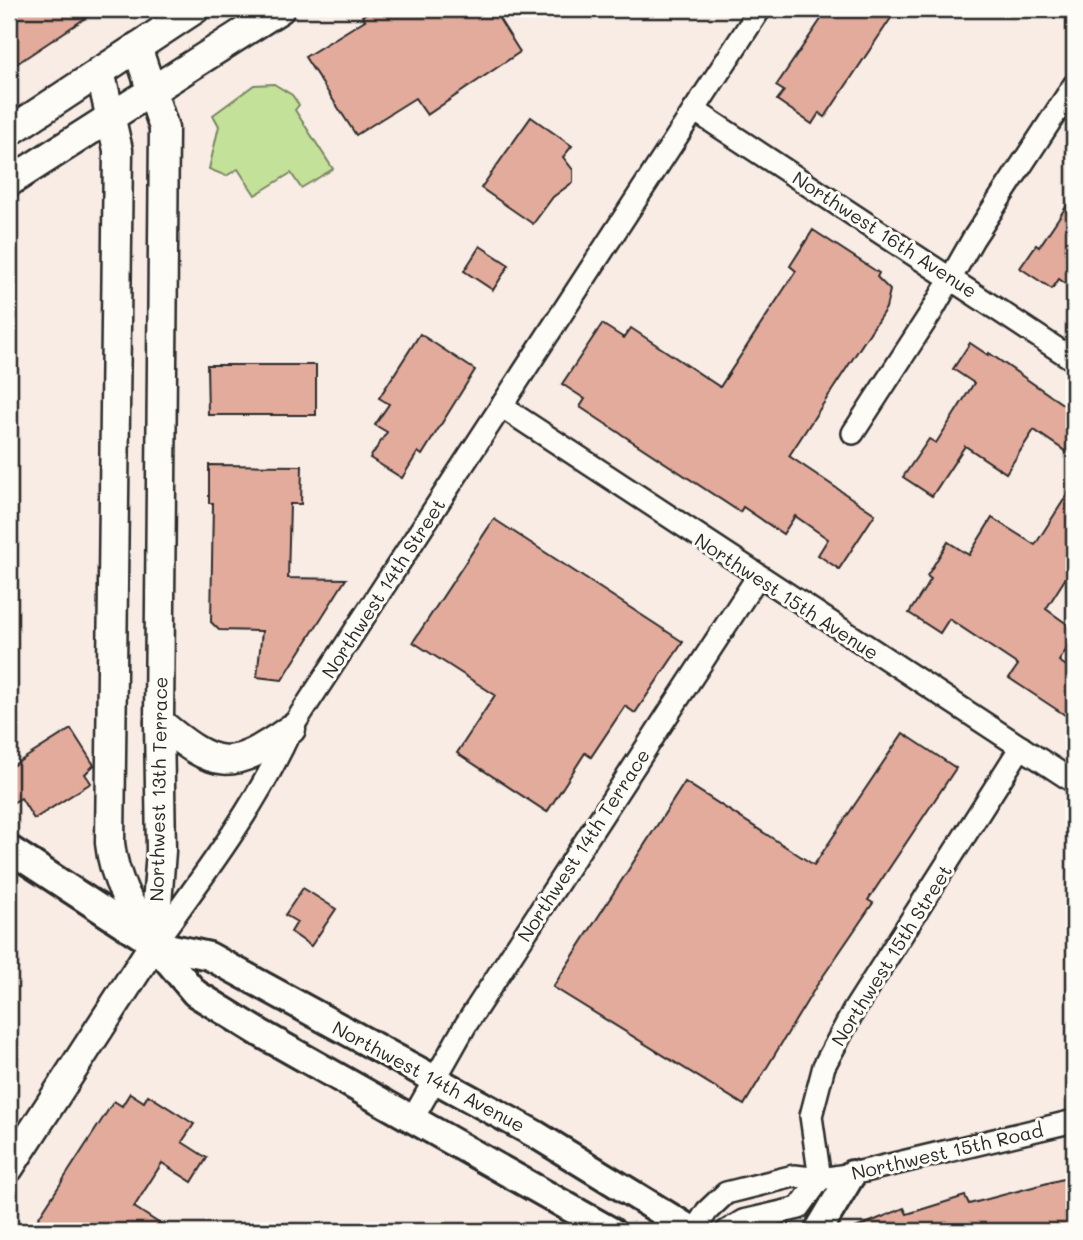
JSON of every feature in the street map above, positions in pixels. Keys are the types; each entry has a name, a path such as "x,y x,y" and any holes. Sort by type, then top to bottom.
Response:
{"main road":[{"path":"9,132 195,9"},
{"path":"9,182 280,9"},
{"name":"Northwest 13th Terrace","path":"137,47 154,91 164,128 159,722 161,851 154,944"},
{"name":"Northwest 13th Terrace","path":"100,71 117,163 110,843 111,859 125,896 154,944"},
{"path":"159,722 194,750 224,759 248,758 292,729"},
{"name":"Northwest 14th Street","path":"9,1168 154,944"}],"street":[{"name":"Northwest 14th Street","path":"154,944 209,869 273,770 292,729 760,9"},
{"path":"853,433 973,239 1074,85"},
{"name":"Northwest 16th Avenue","path":"694,110 952,276 1074,360"},
{"name":"Northwest 15th Avenue","path":"501,406 1074,782"},
{"name":"Northwest 14th Terrace","path":"413,1118 466,1026 758,576"},
{"name":"Northwest 15th Street","path":"820,1179 811,1116 824,1066 854,1010 1021,747"},
{"name":"Northwest 14th Avenue","path":"9,849 154,944 195,993 260,1034 611,1231"},
{"name":"Northwest 14th Avenue","path":"154,944 209,956 583,1161 694,1231"},
{"name":"Northwest 15th Road","path":"694,1231 707,1211 726,1193 794,1176 820,1179 852,1174 1074,1121"},
{"path":"818,1231 852,1174"},
{"path":"727,1231 743,1221 799,1208 820,1179"}],"green space":[{"path":"274,84 292,95 299,105 295,110 333,169 301,188 291,173 255,195 238,169 226,176 209,169 219,126 213,115 254,85"}],"building":[{"path":"9,9 99,9 9,69"},
{"path":"373,9 493,9 520,52 427,115 415,98 356,135 305,57 365,20 362,16"},
{"path":"828,9 897,9 825,117 819,113 812,124 777,100 784,91 776,86"},
{"path":"531,117 572,146 563,157 573,170 573,182 553,197 533,224 481,188"},
{"path":"1074,195 1074,290 1059,279 1052,289 1020,268 1036,245 1039,247"},
{"path":"813,230 879,273 877,277 890,290 886,308 789,456 875,514 839,569 818,555 828,539 795,516 783,534 743,507 740,512 580,407 585,399 562,384 602,324 624,338 631,328 720,387 796,271 790,266"},
{"path":"480,246 509,265 493,290 464,271"},
{"path":"420,334 475,370 422,455 418,452 402,478 370,458 387,432 375,425 389,404 379,398"},
{"path":"970,343 988,355 989,353 1074,412 1074,457 1034,430 1006,473 965,446 932,496 903,477 929,439 936,443 974,383 953,369"},
{"path":"207,365 316,365 316,415 208,415"},
{"path":"209,465 302,466 301,504 290,504 288,578 346,579 282,680 257,677 262,631 219,630 211,622 213,503 209,503"},
{"path":"1074,484 1074,565 1046,609 1074,629 1074,638 1059,661 1074,671 1074,721 1009,678 1018,665 949,619 940,633 909,613 931,579 927,576 948,542 969,555 992,518 1035,545"},
{"path":"494,519 683,642 635,713 625,706 591,757 585,753 547,812 457,753 495,695 413,642"},
{"path":"71,729 94,765 85,774 91,783 34,819 21,798 9,805 9,768"},
{"path":"903,733 956,768 868,900 873,903 817,985 744,1105 553,987 685,782 814,865"},
{"path":"303,888 336,909 311,946 291,932 297,922 285,915"},
{"path":"130,1093 144,1102 148,1095 194,1124 182,1142 207,1158 192,1182 162,1163 134,1207 171,1231 30,1231 114,1101 122,1106"},
{"path":"1074,1176 1074,1231 848,1231 904,1208 907,1214 965,1196 969,1204"}]}
